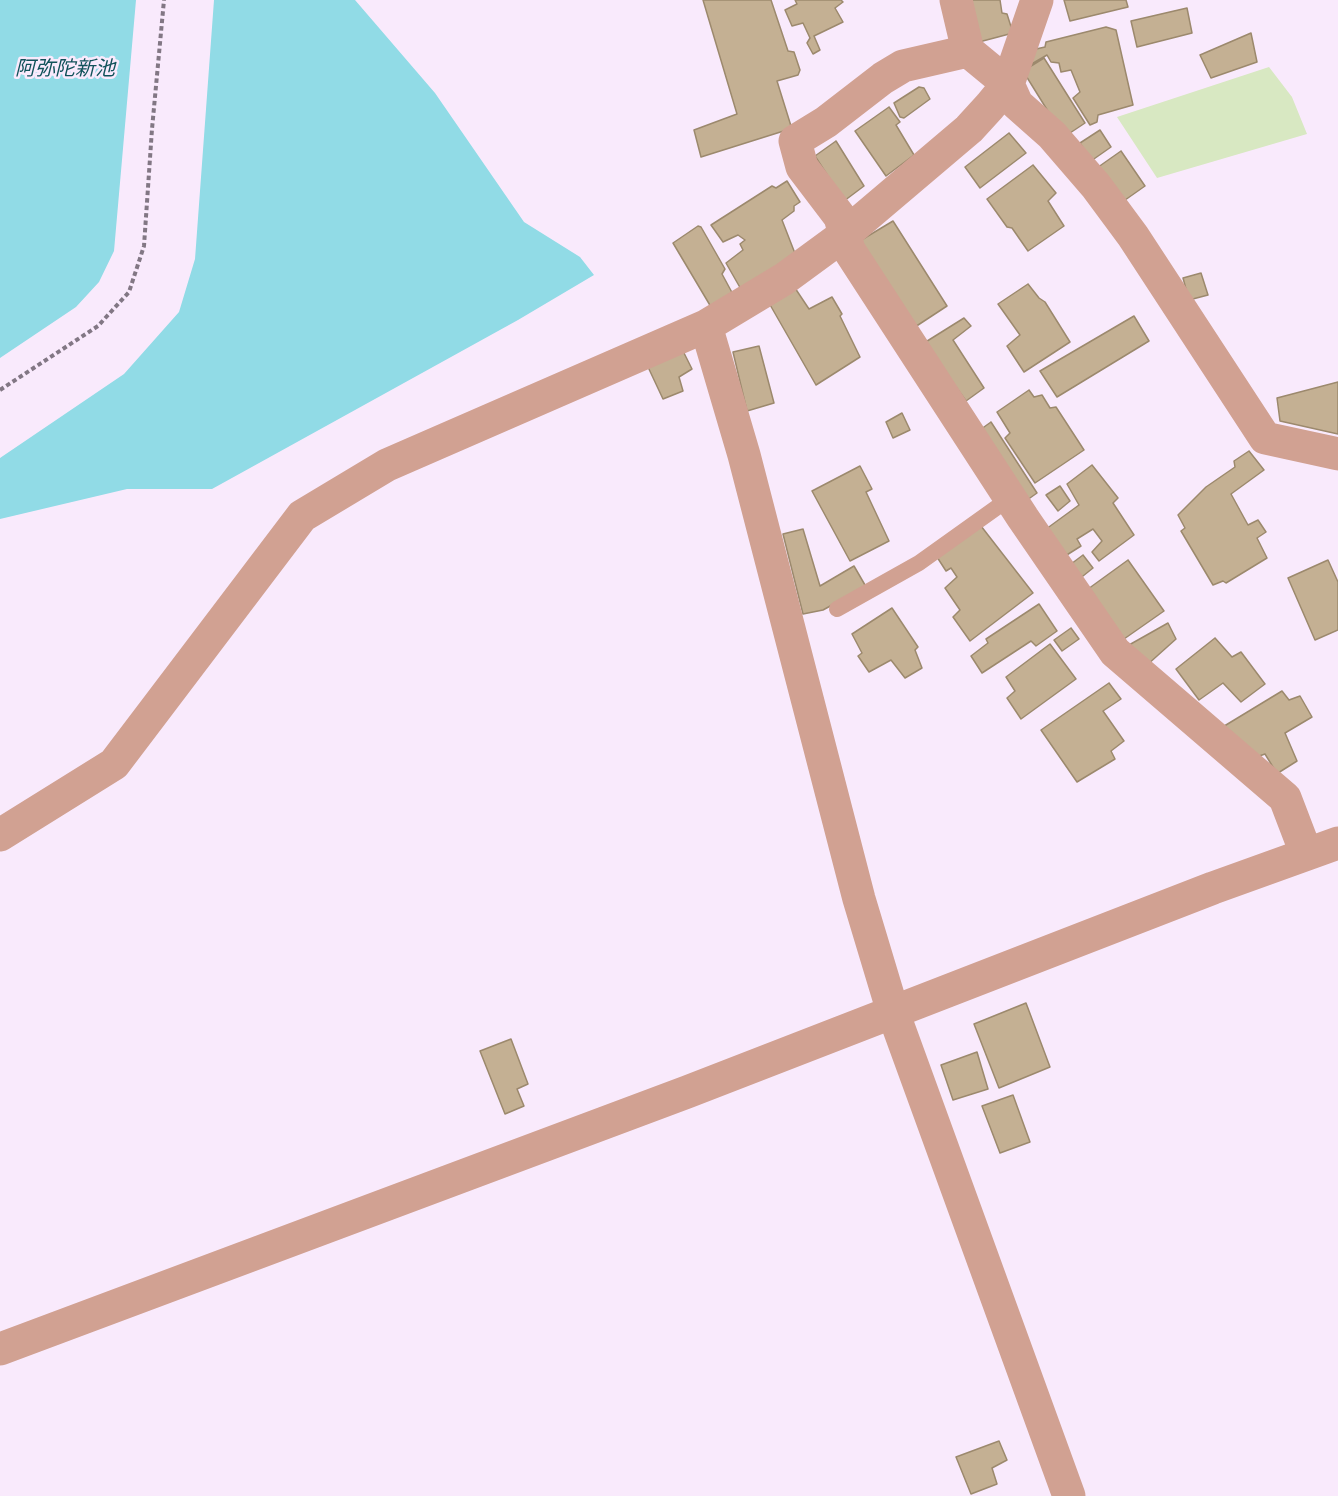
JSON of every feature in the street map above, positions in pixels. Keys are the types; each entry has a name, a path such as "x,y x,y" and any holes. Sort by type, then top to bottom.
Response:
{"street":[{"path":"956,0 968,51 1008,84 1017,104 1053,135 1096,186 1133,236 1265,438 1338,454"},
{"path":"0,835 114,765 302,516 387,465 706,326 784,279 844,236 969,129 1008,84 1037,0"},
{"path":"968,51 903,66 883,78 826,122 795,141 802,167 840,217 849,250 1010,498 1115,652 1285,798 1306,853"},
{"path":"706,326 744,455 859,899 893,1012 1069,1496"},
{"path":"0,1349 676,1096 1306,853 1338,843"}],"lane":[{"path":"837,609 919,563 1010,498"}],"path":[{"path":"0,390 98,326 129,291 144,246 164,0"}],"green space":[{"path":"1269,67 1292,97 1307,134 1157,178 1117,117"}],"water":[{"name":"阿弥陀新池","path":"0,0 136,0 114,251 99,282 76,307 0,358"},
{"path":"214,0 355,0 435,93 524,222 580,257 594,275 518,320 212,489 127,489 0,519 0,458 124,374 179,312 195,259"}],"building":[{"path":"703,0 771,0 788,51 794,52 800,70 798,75 777,81 790,129 701,157 694,130 737,114"},
{"path":"795,0 841,0 843,2 835,8 843,22 814,36 820,50 813,54 807,43 810,38 803,23 792,26 785,10 797,4"},
{"path":"968,0 1000,0 1002,13 1007,14 1013,33 979,42"},
{"path":"1064,0 1126,0 1128,7 1070,21"},
{"path":"1187,8 1192,33 1137,47 1131,21"},
{"path":"1106,27 1116,30 1133,105 1098,115 1097,122 1090,125 1073,98 1080,92 1071,70 1061,72 1059,63 1051,62 1047,55 1023,69 1027,51 1045,47 1046,42"},
{"path":"1251,33 1257,62 1211,78 1200,55"},
{"path":"1044,58 1085,123 1064,137 1023,71"},
{"path":"919,87 924,88 930,99 904,118 900,117 894,103"},
{"path":"889,107 900,122 896,125 914,155 886,176 855,131"},
{"path":"1100,130 1111,147 1091,161 1080,143"},
{"path":"1009,133 1026,153 980,188 965,167"},
{"path":"836,141 864,186 844,201 815,156"},
{"path":"1121,151 1145,186 1118,205 1094,170"},
{"path":"1033,165 1056,193 1048,201 1064,226 1028,251 987,199"},
{"path":"787,181 800,202 794,206 794,211 782,220 796,256 742,291 726,263 743,250 740,244 745,240 738,235 723,242 711,225 772,186 776,188"},
{"path":"893,221 947,306 915,327 858,242"},
{"path":"698,226 701,227 725,269 722,274 735,298 714,312 673,243"},
{"path":"1201,273 1208,295 1189,300 1183,278"},
{"path":"1028,284 1045,302 1070,342 1024,372 1007,346 1020,335 998,304"},
{"path":"795,288 809,309 832,297 842,314 840,316 860,357 816,385 769,303"},
{"path":"1134,316 1149,341 1057,397 1040,371"},
{"path":"964,318 971,326 953,340 984,388 966,401 924,343"},
{"path":"759,346 774,403 747,411 733,352"},
{"path":"683,351 692,369 679,377 683,391 663,399 648,367"},
{"path":"1338,382 1338,434 1280,421 1277,398"},
{"path":"1029,390 1034,397 1042,395 1050,408 1056,407 1084,450 1035,483 1005,438 1010,433 997,412"},
{"path":"902,413 910,430 893,438 886,422"},
{"path":"991,422 1037,493 1023,503 977,432"},
{"path":"1249,451 1264,470 1231,494 1248,525 1258,520 1266,532 1257,538 1267,558 1226,583 1223,581 1213,585 1181,531 1185,528 1178,515 1206,487 1235,467 1234,461"},
{"path":"1092,465 1118,498 1113,503 1134,535 1099,561 1092,552 1102,541 1093,529 1077,539 1081,546 1062,558 1042,532 1079,505 1067,484"},
{"path":"860,466 872,489 866,492 889,541 850,561 812,491"},
{"path":"1060,486 1070,501 1058,511 1046,495"},
{"path":"981,526 1033,593 970,641 953,617 960,610 945,588 957,577 951,568 946,571 937,557"},
{"path":"803,529 820,586 854,566 865,587 823,610 803,614 783,534"},
{"path":"1083,555 1093,568 1078,580 1067,567"},
{"path":"1128,560 1164,611 1124,639 1088,589"},
{"path":"1328,560 1338,582 1338,630 1315,640 1288,578"},
{"path":"1039,604 1057,631 1036,646 1031,641 982,673 971,656 988,643 986,639"},
{"path":"892,608 918,647 915,650 922,668 905,678 891,660 869,672 858,656 862,653 852,634"},
{"path":"1168,623 1176,639 1147,665 1129,645"},
{"path":"1071,628 1079,639 1062,651 1054,640"},
{"path":"1215,638 1232,657 1241,652 1265,684 1241,702 1223,683 1199,700 1176,669"},
{"path":"1050,644 1076,679 1021,719 1007,698 1015,691 1006,677"},
{"path":"1109,683 1121,699 1103,711 1124,741 1111,751 1115,759 1077,782 1041,730"},
{"path":"1282,691 1289,700 1300,696 1312,717 1285,733 1297,761 1278,773 1265,754 1248,760 1221,728"},
{"path":"1026,1003 1050,1067 999,1088 974,1024"},
{"path":"511,1039 528,1084 517,1089 524,1106 505,1114 480,1051"},
{"path":"977,1052 988,1089 953,1100 941,1065"},
{"path":"1013,1095 1030,1142 1000,1153 982,1106"},
{"path":"999,1441 1007,1460 992,1468 997,1484 971,1494 956,1457"}]}
